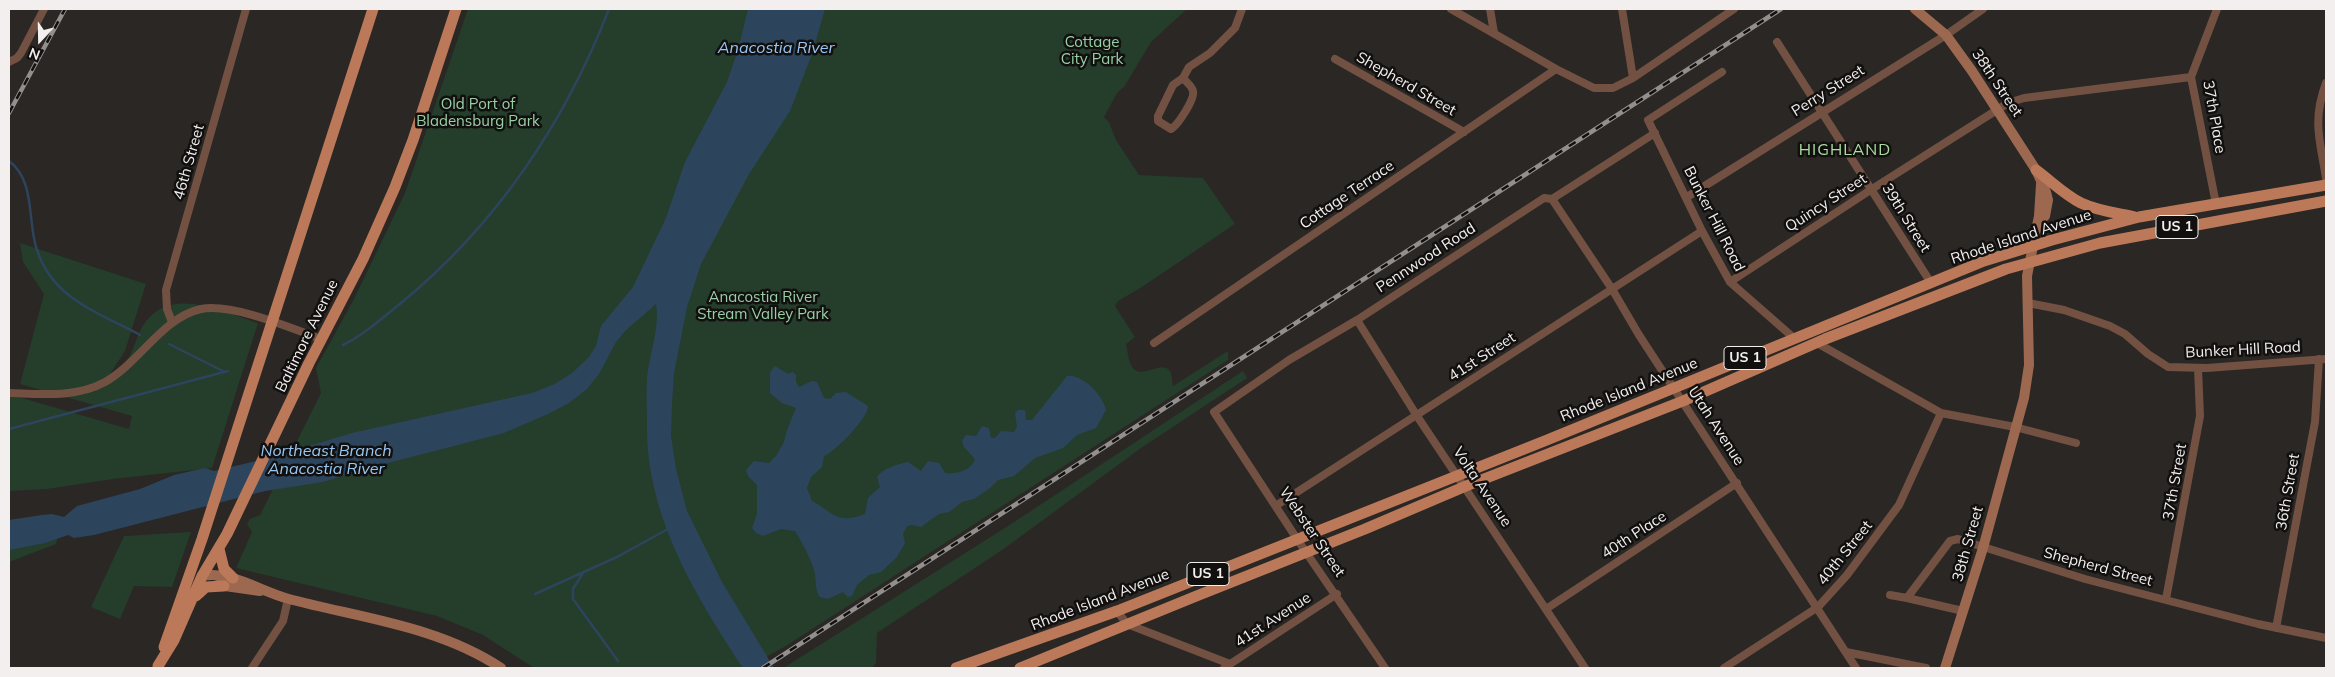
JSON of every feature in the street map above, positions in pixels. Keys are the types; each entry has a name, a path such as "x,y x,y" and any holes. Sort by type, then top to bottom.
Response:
{"main road":[{"name":"Baltimore Avenue","path":"158,667 202,539 372,9"},
{"name":"Baltimore Avenue","path":"158,667 174,640 202,576 227,534 321,339 363,259 395,187 432,88 456,9"},
{"name":"38th Street","path":"1915,9 1946,35 1972,71 2036,170 2048,200 2042,231 2034,245 2029,262 2028,365 2024,398 1983,548 1945,668"},
{"path":"2036,170 2068,196 2083,204 2106,211 2140,217"},
{"name":"Rhode Island Avenue","path":"956,668 1117,611 1675,388 1984,261 2034,245 2140,217 2326,185"},
{"name":"Rhode Island Avenue","path":"1020,668 1365,529 1466,486 1683,401 1818,343 2029,262 2100,243 2326,201"},
{"path":"219,549 229,582"},
{"path":"196,557 196,565 202,576 210,583 229,582 439,637 501,668"},
{"path":"181,597 190,583 202,576"},
{"path":"188,608 198,592 206,587 229,582"}],"street":[{"path":"9,62 17,58 44,9"},
{"name":"46th Street","path":"172,322 167,309 166,290 246,9"},
{"path":"1183,78 1193,89 1193,96 1177,126 1171,129 1158,121 1158,116 1173,85 1183,78 1189,67 1210,52 1235,28 1242,9"},
{"path":"1450,9 1556,69 1594,88 1613,88 1632,78 1734,9"},
{"path":"1490,9 1494,33"},
{"path":"1622,9 1632,78"},
{"name":"Perry Street","path":"1687,197 1946,35 1983,9"},
{"name":"37th Place","path":"2216,204 2192,77 2217,9"},
{"name":"39th Street","path":"1777,42 1931,283"},
{"name":"Shepherd Street","path":"1335,59 1464,132"},
{"name":"Cottage Terrace","path":"1154,343 1556,69"},
{"name":"Bunker Hill Road","path":"1722,72 1648,120 1702,231 1730,282 1795,339"},
{"name":"Quincy Street","path":"1730,282 1996,110 2024,98 2192,77"},
{"path":"2326,83 2318,104 2317,123 2326,178"},
{"name":"Pennwood Road","path":"1214,412 1289,360 1356,320 1544,198 1552,199 1655,133"},
{"name":"Utah Avenue","path":"1552,199 1856,668"},
{"name":"41st Street","path":"1277,506 1702,231"},
{"name":"Bunker Hill Road","path":"2028,303 2040,303 2110,326 2125,334 2148,354 2168,367 2198,368 2322,359"},
{"path":"9,393 69,394 94,388 122,371 172,322 201,309 232,310 321,339"},
{"name":"Volta Avenue","path":"1356,320 1417,416 1466,486 1585,668"},
{"path":"1818,343 1941,413 2015,427 2076,443"},
{"name":"36th Street","path":"2276,628 2315,422 2322,359"},
{"name":"37th Street","path":"2166,599 2200,416 2198,368"},
{"name":"Webster Street","path":"1214,412 1297,539 1337,594 1386,668"},
{"name":"40th Street","path":"1724,668 1818,607 1847,575 1899,505 1941,413"},
{"name":"40th Place","path":"1546,609 1737,483"},
{"name":"Shepherd Street","path":"1907,598 1950,541 1958,539 2085,579 2276,628 2326,638"},
{"name":"41st Avenue","path":"1227,666 1337,594"},
{"path":"1890,595 1963,611"},
{"path":"252,668 283,621 288,599"},
{"path":"1117,611 1127,624 1227,666"},
{"path":"1846,652 1926,668"}],"green space":[{"name":"Anacostia River Stream Valley Park","path":"468,9 1187,9 1151,42 1124,87 1117,93 1104,117 1109,122 1116,140 1139,175 1203,178 1235,224 1118,301 1115,306 1135,337 1126,344 1133,368 1139,372 1163,367 1167,368 1171,372 1173,386 1228,351 1228,360 786,646 746,668 534,668 483,635 437,616 236,568 252,532 247,524 250,519 260,515 321,393 316,368 354,299 405,193"},
{"path":"20,243 146,284 125,351 110,374 127,360 140,331 151,316 164,307 178,304 194,304 211,307 258,323 212,468 113,479 47,489 9,491 9,397 22,398 129,429 132,416 20,384 44,294 23,262"},
{"path":"1243,371 1247,378 1141,448 1005,548 877,633 876,663 872,668 785,667 1011,524"},
{"path":"9,520 61,527 56,544 9,562"},
{"path":"191,532 172,587 134,586 120,619 91,607 124,536"}],"water":[{"path":"748,9 825,9 812,54 790,111 749,174 701,264 687,307 674,373 671,436 676,469 687,511 722,582 774,668 743,668 707,611 676,551 664,520 654,488 649,455 647,421 647,379 657,323 656,304 626,330 616,342 599,374 587,389 569,403 504,433 361,470 323,482 265,491 94,535 74,538 68,535 45,543 9,550 9,520 52,514 64,517 77,506 140,489 174,475 205,468 214,471 273,457 352,433 532,393 555,384 572,373 589,357 596,346 601,326 633,287 666,218 685,162 727,82 738,50"},
{"path":"775,366 788,374 793,372 796,375 796,382 799,387 812,381 817,382 824,398 830,399 836,393 846,392 868,406 863,418 850,434 836,448 824,456 822,467 811,477 807,488 812,501 841,518 865,514 868,498 880,487 877,477 891,467 908,462 921,471 928,461 939,463 945,473 954,473 967,469 975,459 964,447 962,441 966,435 976,436 982,426 989,428 991,438 995,438 1001,431 1014,432 1017,427 1015,413 1018,410 1025,410 1026,420 1032,420 1067,376 1073,376 1086,382 1101,398 1106,410 1096,428 1077,435 1063,448 1035,458 1014,476 998,480 974,499 962,502 949,512 939,514 921,527 907,526 903,534 905,543 897,557 881,572 869,575 857,585 852,596 848,597 843,592 828,599 820,597 818,594 813,566 795,531 781,529 763,536 756,533 752,528 757,514 757,485 748,476 746,470 754,461 769,463 776,456 784,442 796,408 782,403 770,393 770,372"}],"waterway":[{"path":"343,345 373,326 435,273 497,206 549,132 571,92 609,9"},
{"path":"9,161 18,169 23,179 27,191 37,250 51,277 69,296 104,317 140,335"},
{"path":"169,344 223,371"},
{"path":"9,429 228,371"},
{"path":"535,594 617,557 668,529"},
{"path":"583,573 573,589 573,599 618,661"}],"railway":[{"path":"9,113 65,9"},
{"path":"763,668 1781,9"}],"district":[{"name":"HIGHLAND","path":"1845,150"}],"park label":[{"name":"Cottage City Park","path":"1092,50"},
{"name":"Old Port of Bladensburg Park","path":"478,112"}],"water label":[{"name":"Anacostia River","path":"776,48"},
{"name":"Northeast Branch Anacostia River","path":"326,460"}]}
